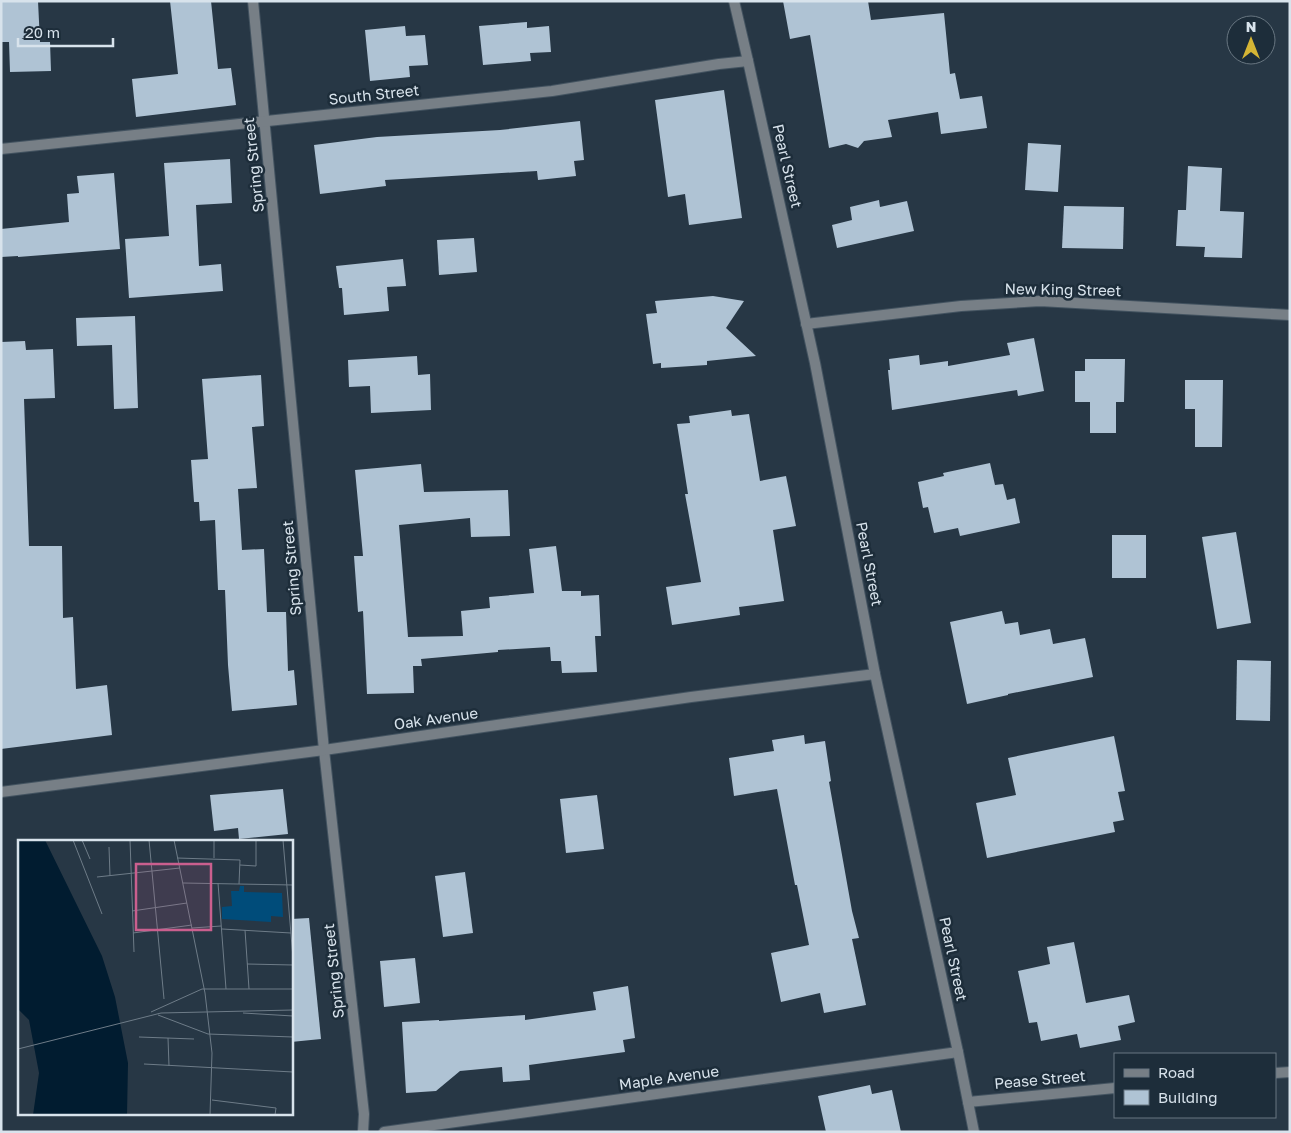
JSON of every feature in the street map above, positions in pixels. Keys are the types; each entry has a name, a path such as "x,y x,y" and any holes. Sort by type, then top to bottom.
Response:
{"street":[{"name":"Spring Street","path":"253,1 324,750 362,1089 363,1132"},
{"name":"Pearl Street","path":"734,1 815,363 875,674 974,1132"},
{"name":"South Street","path":"1,149 552,91 748,61"},
{"name":"New King Street","path":"806,324 961,306 1040,301 1290,315"},
{"name":"Oak Avenue","path":"1,792 324,750 875,674"},
{"name":"Maple Avenue","path":"384,1132 958,1052"},
{"path":"1276,1073 1290,1072"},
{"name":"Pease Street","path":"968,1102 1114,1088"}],"building":[{"path":"1,1 38,1 40,42 50,42 51,71 10,72 9,42 1,42"},
{"path":"170,1 211,1 218,69 231,68 236,105 136,117 132,79 178,74"},
{"path":"783,1 868,1 871,20 944,13 950,74 955,73 960,99 982,96 987,128 941,134 938,112 888,120 892,137 864,141 858,148 846,144 829,148 810,35 790,39"},
{"path":"527,22 527,28 549,26 551,52 530,53 531,61 483,65 479,26"},
{"path":"405,26 406,36 425,35 428,65 409,66 410,77 370,81 365,30"},
{"path":"724,90 742,218 689,225 685,194 668,197 655,100"},
{"path":"580,121 584,160 574,161 576,176 538,180 537,171 385,180 386,186 320,194 314,145 377,137 500,130"},
{"path":"1028,143 1061,145 1058,192 1025,190"},
{"path":"230,159 232,203 196,205 199,266 221,264 223,291 129,298 125,239 169,236 164,163"},
{"path":"1188,166 1222,168 1220,211 1244,212 1242,258 1204,257 1205,247 1176,246 1178,210 1186,210"},
{"path":"114,173 120,249 1,257 1,229 69,222 67,194 79,193 77,176"},
{"path":"879,200 880,207 907,201 914,231 837,248 832,225 852,220 850,207"},
{"path":"1064,206 1124,207 1123,249 1062,248"},
{"path":"474,238 477,272 439,275 437,240"},
{"path":"403,259 406,286 387,287 389,311 344,315 342,288 339,288 336,266"},
{"path":"713,296 744,301 726,328 756,356 707,361 707,365 661,368 661,363 653,364 646,314 657,313 655,301"},
{"path":"135,316 138,408 114,409 112,345 77,346 76,318"},
{"path":"1034,338 1044,391 1018,396 1017,390 892,410 888,370 890,370 889,359 919,355 920,365 948,361 948,366 1010,355 1007,343"},
{"path":"25,341 26,350 53,349 55,398 24,399 29,546 62,546 63,618 73,617 76,689 107,685 112,735 1,749 1,342"},
{"path":"417,356 418,375 430,374 431,410 371,413 370,386 349,387 348,360"},
{"path":"1085,359 1125,359 1124,402 1116,402 1116,433 1090,433 1090,402 1075,402 1075,371 1085,371"},
{"path":"261,375 264,426 252,427 257,488 238,489 242,550 264,549 267,612 286,612 288,671 294,670 297,705 232,711 225,590 218,590 215,520 200,521 199,502 194,502 191,460 208,459 202,379"},
{"path":"1185,380 1223,380 1222,447 1195,447 1195,409 1185,409"},
{"path":"731,410 732,416 749,414 760,481 786,476 796,526 773,530 784,601 739,607 740,615 672,625 666,587 701,582 685,494 688,494 677,424 690,423 689,416"},
{"path":"990,463 995,485 1003,484 1007,500 1015,498 1020,523 960,536 958,528 934,533 928,507 923,508 918,482 944,476 943,473"},
{"path":"421,464 424,492 508,490 510,536 471,537 470,518 399,525 408,637 463,636 461,611 490,608 489,597 534,593 529,549 556,546 562,591 581,591 581,596 599,595 601,636 595,636 597,672 562,673 561,661 551,661 550,647 498,650 498,652 421,659 422,666 413,666 414,693 367,694 363,611 358,612 354,556 363,556 355,470"},
{"path":"1236,532 1251,623 1217,629 1202,537"},
{"path":"1112,535 1146,535 1146,578 1112,578"},
{"path":"1002,611 1005,624 1018,622 1020,635 1050,629 1053,644 1085,638 1093,677 967,704 950,622"},
{"path":"1237,660 1271,661 1270,721 1236,720"},
{"path":"804,735 805,744 825,741 831,781 829,782 852,911 859,938 852,939 866,1005 824,1013 820,993 781,1002 771,953 809,945 797,885 795,885 777,789 734,796 729,758 774,751 772,740"},
{"path":"1114,736 1125,791 1118,792 1124,820 1113,822 1115,832 987,858 976,803 1016,795 1008,758"},
{"path":"283,789 288,834 239,839 238,828 214,831 210,795"},
{"path":"597,795 604,849 566,853 560,799"},
{"path":"465,872 473,933 443,937 435,876"},
{"path":"309,918 321,1039 292,1042 292,919"},
{"path":"1074,942 1086,1003 1129,995 1135,1022 1118,1026 1121,1040 1080,1048 1077,1034 1041,1041 1037,1022 1029,1023 1018,971 1050,964 1047,947"},
{"path":"415,958 420,1003 384,1007 380,961"},
{"path":"628,986 635,1038 623,1040 625,1052 529,1065 530,1080 503,1082 502,1067 460,1071 436,1091 406,1093 402,1022 525,1015 525,1020 596,1010 593,992"},
{"path":"870,1085 872,1094 892,1090 901,1132 826,1132 818,1096"}]}
